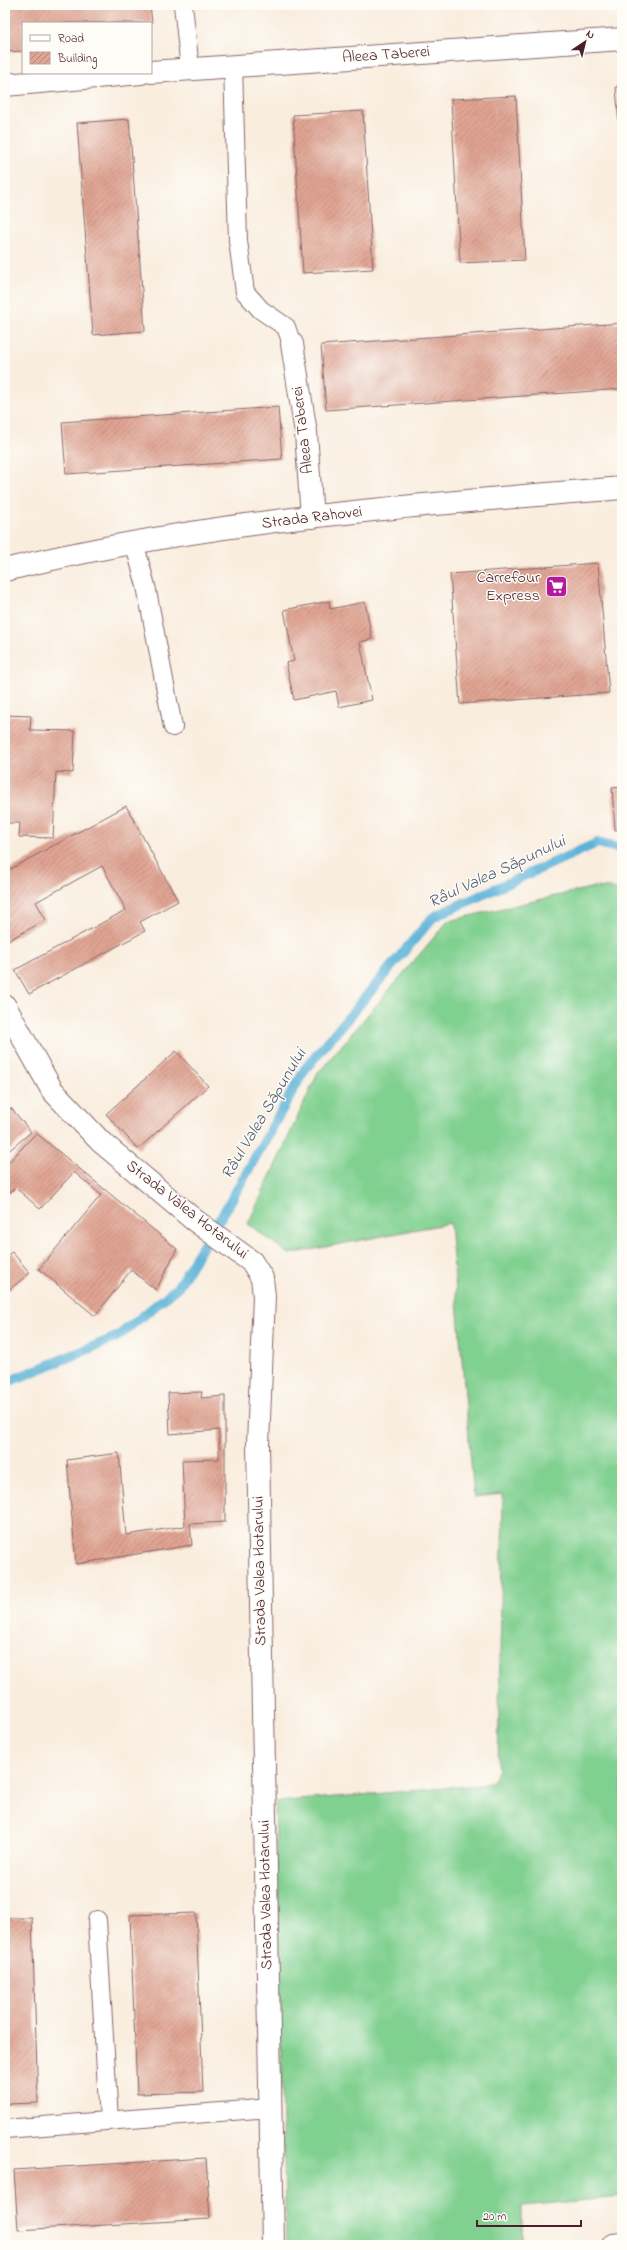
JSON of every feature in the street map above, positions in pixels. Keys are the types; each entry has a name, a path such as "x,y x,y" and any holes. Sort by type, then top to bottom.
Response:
{"street":[{"name":"Aleea Taberei","path":"152,72 233,65 622,39"},
{"path":"5,85 130,74"},
{"name":"Aleea Taberei","path":"292,344 306,433 312,517"},
{"name":"Strada Rahovei","path":"5,570 134,542 312,517 409,506 622,488"},
{"path":"5,560 27,565"},
{"name":"Strada Valea Hotarului","path":"5,1006 52,1090 100,1141 193,1219 252,1262 262,1278 264,1296 258,1444 273,2245"},
{"path":"613,2245 622,2244"}],"lane":[{"path":"183,5 190,69"},
{"path":"233,65 238,241 245,292 261,310 286,327 292,344"},
{"path":"134,542 146,586 173,727"},
{"path":"98,1920 109,2121"},
{"path":"5,2129 270,2108"}],"green space":[{"path":"594,887 622,889 622,2197 522,2206 522,2243 480,2245 286,2245 275,1802 482,1785 493,1781 498,1769 503,1494 474,1497 450,1223 289,1254 248,1224 318,1073 448,921"}],"building":[{"path":"5,5 150,5 152,22 22,22 22,51 5,52"},
{"path":"622,86 622,150 621,150 616,87"},
{"path":"516,96 525,260 460,263 451,99"},
{"path":"363,111 373,269 303,273 293,115"},
{"path":"129,119 145,331 93,335 77,123"},
{"path":"622,323 622,389 326,410 321,345"},
{"path":"278,407 282,459 66,474 62,422"},
{"path":"598,563 609,693 460,704 450,574"},
{"path":"329,601 330,609 365,602 372,639 360,642 372,700 339,707 336,691 294,700 286,663 294,661 284,610"},
{"path":"5,715 31,716 30,730 75,731 73,773 56,772 53,838 19,837 20,823 5,823"},
{"path":"622,787 622,829 615,830 612,788"},
{"path":"126,806 178,901 140,922 145,931 29,994 15,970 126,910 102,866 36,902 46,920 5,942 5,872"},
{"path":"176,1051 208,1086 138,1149 106,1114"},
{"path":"11,1108 31,1132 5,1154 5,1114"},
{"path":"36,1133 177,1249 156,1290 131,1270 95,1316 39,1269 101,1195 74,1172 40,1209 16,1188 5,1196 5,1166"},
{"path":"12,1252 30,1273 5,1293 5,1257"},
{"path":"202,1392 201,1398 225,1396 225,1522 190,1524 192,1545 76,1564 67,1460 119,1453 126,1535 185,1526 182,1460 219,1459 219,1430 170,1434 168,1393"},
{"path":"196,1913 203,2092 137,2094 130,1915"},
{"path":"5,1918 32,1918 38,2103 5,2104"},
{"path":"206,2158 210,2219 18,2230 14,2170"}],"waterway":[{"name":"Râul Valea Săpunului","path":"5,1383 117,1337 177,1288 229,1204 305,1069 433,917 597,843 622,849"}],"place":[{"name":"Carrefour Express","path":"556,587"}]}
